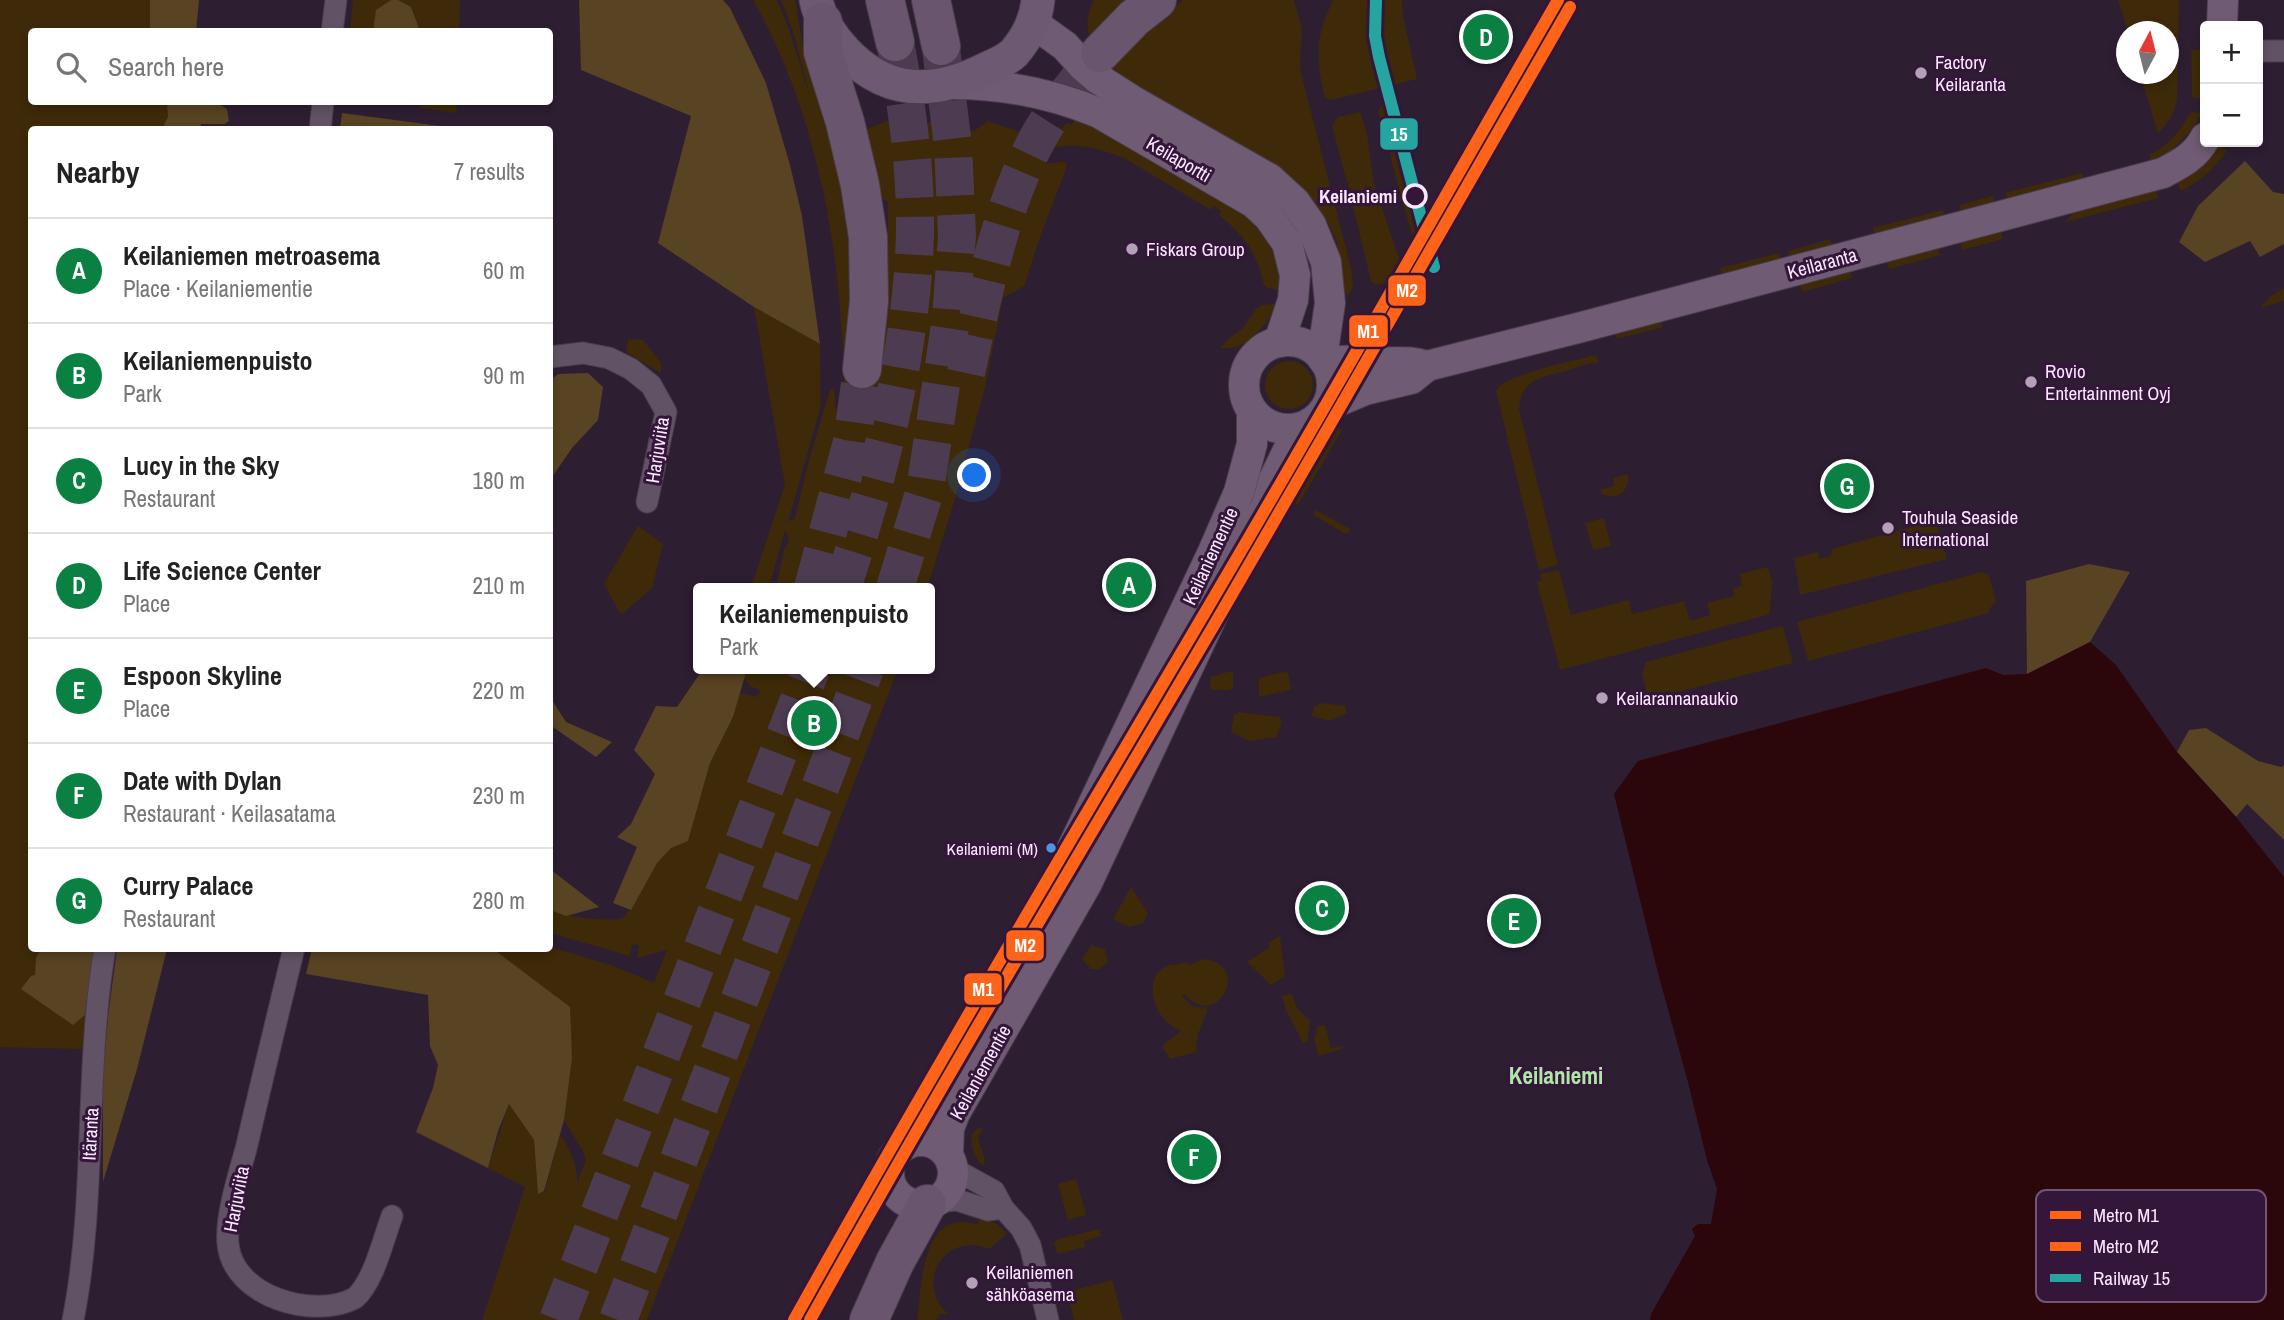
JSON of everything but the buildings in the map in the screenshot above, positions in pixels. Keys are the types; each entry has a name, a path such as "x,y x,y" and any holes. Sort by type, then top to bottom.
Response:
{"highway":[{"path":"885,0 895,42"},
{"path":"931,0 941,46"},
{"path":"1100,53 1134,18 1157,0"},
{"path":"820,11 823,52 845,122 869,237 869,301 862,369"},
{"path":"869,1320 895,1262 932,1203"}],"main road":[{"path":"820,11 831,34 851,58 878,77 907,86 953,84 1013,54 1041,8"}],"street":[{"path":"332,28 336,0"},
{"path":"2222,21 2223,0"},
{"name":"Keilaportti","path":"1041,8 1065,46 1097,78 1133,102 1270,178 1295,202 1311,225 1326,262 1330,303 1323,360"},
{"path":"2263,51 2284,51"},
{"name":"Keilaportti","path":"953,84 988,84 1018,88 1074,102 1099,113 1262,208 1287,243 1295,275 1293,300 1279,342"},
{"path":"320,126 323,105"},
{"name":"Keilaranta","path":"1327,406 1365,390 1411,379 1427,366 2163,173 2200,147"},
{"path":"1279,342 1292,342 1305,345 1323,360 1330,372 1332,383 1327,406 1320,416 1299,428 1286,429 1273,427 1252,411 1244,388 1245,376 1257,354 1279,342"},
{"name":"Harjuviita","path":"553,357 583,353 610,358 631,369 651,386 666,412 648,502"},
{"name":"Keilaranta","path":"1323,360 1408,360 1427,366"},
{"name":"Keilaniementie","path":"911,1142 1061,872 1213,552 1239,492 1252,444 1252,411"},
{"name":"Keilaniementie","path":"951,1161 949,1128 955,1113 1087,883 1267,504 1274,479 1299,428"},
{"name":"Itäranta","path":"73,1320 85,1241 94,1040 104,952"},
{"name":"Harjuviita","path":"293,952 236,1189 228,1242 230,1255 247,1284 272,1303 290,1310 322,1312 341,1307 360,1294 392,1216"},
{"path":"1003,1208 988,1210 957,1200 917,1205 899,1197 889,1180 895,1153 911,1142 929,1141 938,1145 951,1161 994,1191 1030,1245 1048,1320"},
{"path":"932,1203 950,1189 951,1161"}],"shaded area":[{"path":"0,0 199,0 196,28 28,28 28,105 191,105 189,126 28,126 28,952 94,952 82,1049 0,1047"},
{"path":"150,0 199,0 196,28 150,28"},
{"path":"353,0 391,0 376,10 373,28 350,28"},
{"path":"391,0 398,0 411,7 419,28 373,28 376,10"},
{"path":"398,0 460,0 459,28 419,28 411,7"},
{"path":"579,0 723,0 730,8 766,83 790,165 802,216 820,344 754,307 658,243 691,116 581,70"},
{"path":"753,0 777,0 811,100 793,31 781,0 795,0 802,41 825,107 877,373 888,238 888,202 878,195 871,149 868,150 865,130 894,118 918,132 933,119 974,131 988,121 1025,134 1039,124 1063,128 1066,123 1072,125 1074,120 1099,130 1242,212 1258,229 1274,256 1279,290 1264,285 1248,246 1236,230 1219,215 1221,211 1213,206 1211,210 1124,158 1089,147 1053,148 1045,164 1064,161 1067,165 1065,172 1024,286 1003,298 985,387 929,583 777,583 789,538 785,530 770,583 753,583 785,485 754,307 820,344 821,405 788,522 795,518 830,390 834,388 836,411 844,372 836,272 823,191 802,111 771,35"},
{"path":"1094,0 1127,0 1090,42 1087,21"},
{"path":"1183,0 1294,0 1302,29 1301,73 1351,268 1353,287 1349,294 1345,296 1341,264 1335,246 1338,244 1328,223 1307,193 1267,162 1112,68 1153,25"},
{"path":"1333,0 1369,0 1368,25 1373,24 1375,0 1402,0 1417,79 1331,100 1325,98 1319,71 1318,48"},
{"path":"2118,0 2179,0 2179,21 2125,21"},
{"path":"2191,50 2200,50 2200,99 2192,97"},
{"path":"2143,84 2177,84 2177,100 2172,116 2158,134"},
{"path":"1385,104 1393,133 1387,135 1390,145 1395,144 1429,273 1423,275 1378,112"},
{"path":"167,105 221,105 227,109 229,121 225,124 201,126 164,126 168,117"},
{"path":"420,105 457,105 456,113 420,108"},
{"path":"1360,112 1367,134 1374,185 1406,279 1376,285 1371,281 1348,185 1350,182 1347,182 1332,126 1338,117"},
{"path":"2191,112 2200,113 2180,142 2152,163 2149,155 2162,147 2183,125"},
{"path":"342,113 440,126 340,126"},
{"path":"2218,147 2227,151 2201,179 2181,191 2177,181 2201,168"},
{"path":"2245,161 2273,192 2284,194 2284,244 2260,257 2250,241 2205,262 2179,242 2198,206"},
{"path":"2082,173 2085,183 2008,203 2005,193"},
{"path":"2156,188 2158,198 2065,222 2076,211"},
{"path":"1993,196 1995,206 1961,215 1959,205"},
{"path":"1943,210 1945,219 1876,238 1873,228"},
{"path":"2000,229 2003,239 1962,250 1960,240"},
{"path":"1830,239 1833,249 1790,261 1788,251"},
{"path":"1938,246 1940,255 1889,269 1886,259"},
{"path":"1779,253 1782,263 1723,278 1720,268"},
{"path":"1849,269 1852,278 1802,292 1799,282"},
{"path":"2284,288 2284,301 2260,308 2271,296"},
{"path":"1276,304 1266,323 1250,339 1236,347 1221,348 1243,328 1261,305"},
{"path":"1661,319 1663,327 1617,339 1615,331"},
{"path":"628,339 643,340 661,363 661,373 626,352"},
{"path":"1595,355 1599,362 1537,380 1530,384 1521,398 1519,409 1558,565 1539,570 1496,391 1512,379"},
{"path":"1289,361 1306,368 1313,385 1306,402 1289,409 1272,402 1265,385 1272,368"},
{"path":"588,373 603,387 598,420 572,448 553,476 553,378 558,374"},
{"path":"1337,427 1342,430 1298,505 1288,499 1286,492 1291,466 1300,454"},
{"path":"1628,474 1627,485 1622,493 1613,496 1602,494 1600,490 1614,486 1613,478"},
{"path":"1316,510 1350,529 1348,533 1313,515"},
{"path":"1604,518 1611,546 1593,550 1585,523"},
{"path":"1936,520 1947,559 1800,595 1794,558 1818,552 1820,559 1831,556 1832,549"},
{"path":"638,526 663,544 652,588 621,615 604,584"},
{"path":"2089,564 2130,572 2090,642 2027,674 2026,581"},
{"path":"1768,567 1772,583 1770,612 1767,615 1560,670 1537,582 1542,580 1540,574 1559,570 1571,615 1629,600 1632,614 1684,601 1690,621 1710,615 1707,603 1734,596 1733,589 1742,585 1740,574"},
{"path":"1982,572 1989,575 1996,601 1989,613 1808,661 1797,622"},
{"path":"1783,626 1793,663 1649,699 1642,674 1646,662"},
{"path":"2090,642 2116,665 2177,752 2236,817 2284,877 2284,1320 1650,1320 1695,1236 1692,1229 1698,1224 1711,1224 1717,1189 1658,973 1614,794 1638,761 1986,668 2003,675 2027,674"},
{"path":"1231,671 1233,688 1213,690 1210,687 1211,677"},
{"path":"1288,673 1291,688 1259,697 1259,678"},
{"path":"700,674 746,674 733,717 710,763 688,841 671,848 657,863 631,910 613,903 637,847 617,837 631,824 655,774 634,750 656,706 677,707"},
{"path":"746,674 896,674 647,1320 482,1320 525,1187 488,1168 509,1104 534,1140 538,1194 545,1191 559,1138 562,1137 573,1159 577,1182 586,1161 564,1120 572,1059 494,952 553,952 553,948 611,965 654,983 667,950 637,958 639,945 632,944 630,956 553,934 553,911 586,918 622,919 657,861 673,847 688,841 710,763 733,717 740,693 758,697 760,690 750,686 744,679"},
{"path":"553,702 566,722 612,742 596,757 553,727"},
{"path":"1321,703 1345,706 1347,713 1330,721 1312,716 1314,707"},
{"path":"1239,712 1280,717 1281,724 1276,737 1250,741 1231,732 1234,715"},
{"path":"2206,728 2258,761 2281,767 2284,765 2284,840 2247,804 2236,817 2177,752 2189,730"},
{"path":"553,871 599,907 566,916 553,911"},
{"path":"1131,887 1148,913 1143,923 1130,927 1113,919"},
{"path":"1280,936 1285,976 1271,985 1247,962 1270,947 1268,943"},
{"path":"1092,944 1105,949 1108,962 1099,969 1091,969 1082,959"},
{"path":"39,952 94,952 85,1015 73,1025 21,989 31,976 35,975"},
{"path":"117,952 166,952 137,1069 103,1182 103,1078"},
{"path":"311,952 497,952 570,1007 572,1059 564,1120 544,1191 538,1194 534,1140 509,1104 488,1168 416,1132 433,1088 438,1065 430,1046 428,995 306,974"},
{"path":"1204,959 1219,964 1226,972 1228,983 1218,1001 1208,1005 1197,1004 1185,994 1182,996 1192,1006 1208,1009 1198,1034 1196,1052 1170,1059 1162,1046 1181,1031 1158,1011 1153,997 1153,983 1163,968 1187,962 1189,965"},
{"path":"1292,994 1297,1008 1310,1021 1307,1042 1303,1043 1286,1010 1282,996"},
{"path":"1325,1025 1331,1048 1344,1048 1319,1056 1314,1040 1318,1026"},
{"path":"983,1128 978,1138 985,1160 983,1166 974,1153 971,1137 976,1129"},
{"path":"1076,1179 1086,1215 1068,1220 1058,1184"},
{"path":"981,1216 997,1224 1007,1234 989,1249 973,1245 948,1253 934,1274 938,1300 947,1315 941,1313 936,1320 917,1320 926,1260 938,1234 948,1225 961,1222 978,1224"},
{"path":"1099,1229 1101,1236 1084,1241 1085,1247 1057,1254 1054,1243 1059,1239"},
{"path":"1112,1280 1123,1320 1074,1320 1067,1292"}],"tunnel":[{"path":"844,583 881,458 900,369 913,278 915,209 912,161 895,42"},
{"path":"897,583 925,490 951,319 957,235 953,146 941,48"},
{"path":"966,373 994,252 1025,164 1053,114 1100,53"},
{"path":"814,583 852,442 862,369"},
{"path":"558,1320 809,674"},
{"path":"618,1320 863,674"}],"metro line":[{"name":"M1","path":"794,1320 1558,0"},
{"name":"M2","path":"810,1320 1570,7"}],"rail line":[{"name":"15","path":"1376,0 1375,36 1379,57 1434,267"}],"place":[{"name":"Life Science Center","path":"1486,37"},
{"name":"Factory Keilaranta","path":"1921,73"},
{"name":"Keilaniemi","path":"1415,196"},
{"name":"Fiskars Group","path":"1132,249"},
{"name":"Rovio Entertainment Oyj","path":"2031,382"},
{"name":"Curry Palace","path":"1847,486"},
{"name":"Touhula Seaside International","path":"1888,528"},
{"name":"Keilaniemen metroasema","path":"1129,585"},
{"name":"Keilarannanaukio","path":"1602,698"},
{"name":"Keilaniemenpuisto","path":"814,723"},
{"name":"Keilaniemi (M)","path":"1051,848"},
{"name":"Lucy in the Sky","path":"1322,908"},
{"name":"Espoon Skyline","path":"1514,921"},
{"name":"Date with Dylan","path":"1194,1157"},
{"name":"Keilaniemen sähköasema","path":"972,1283"}],"district":[{"name":"Keilaniemi","path":"1556,1075"}]}
